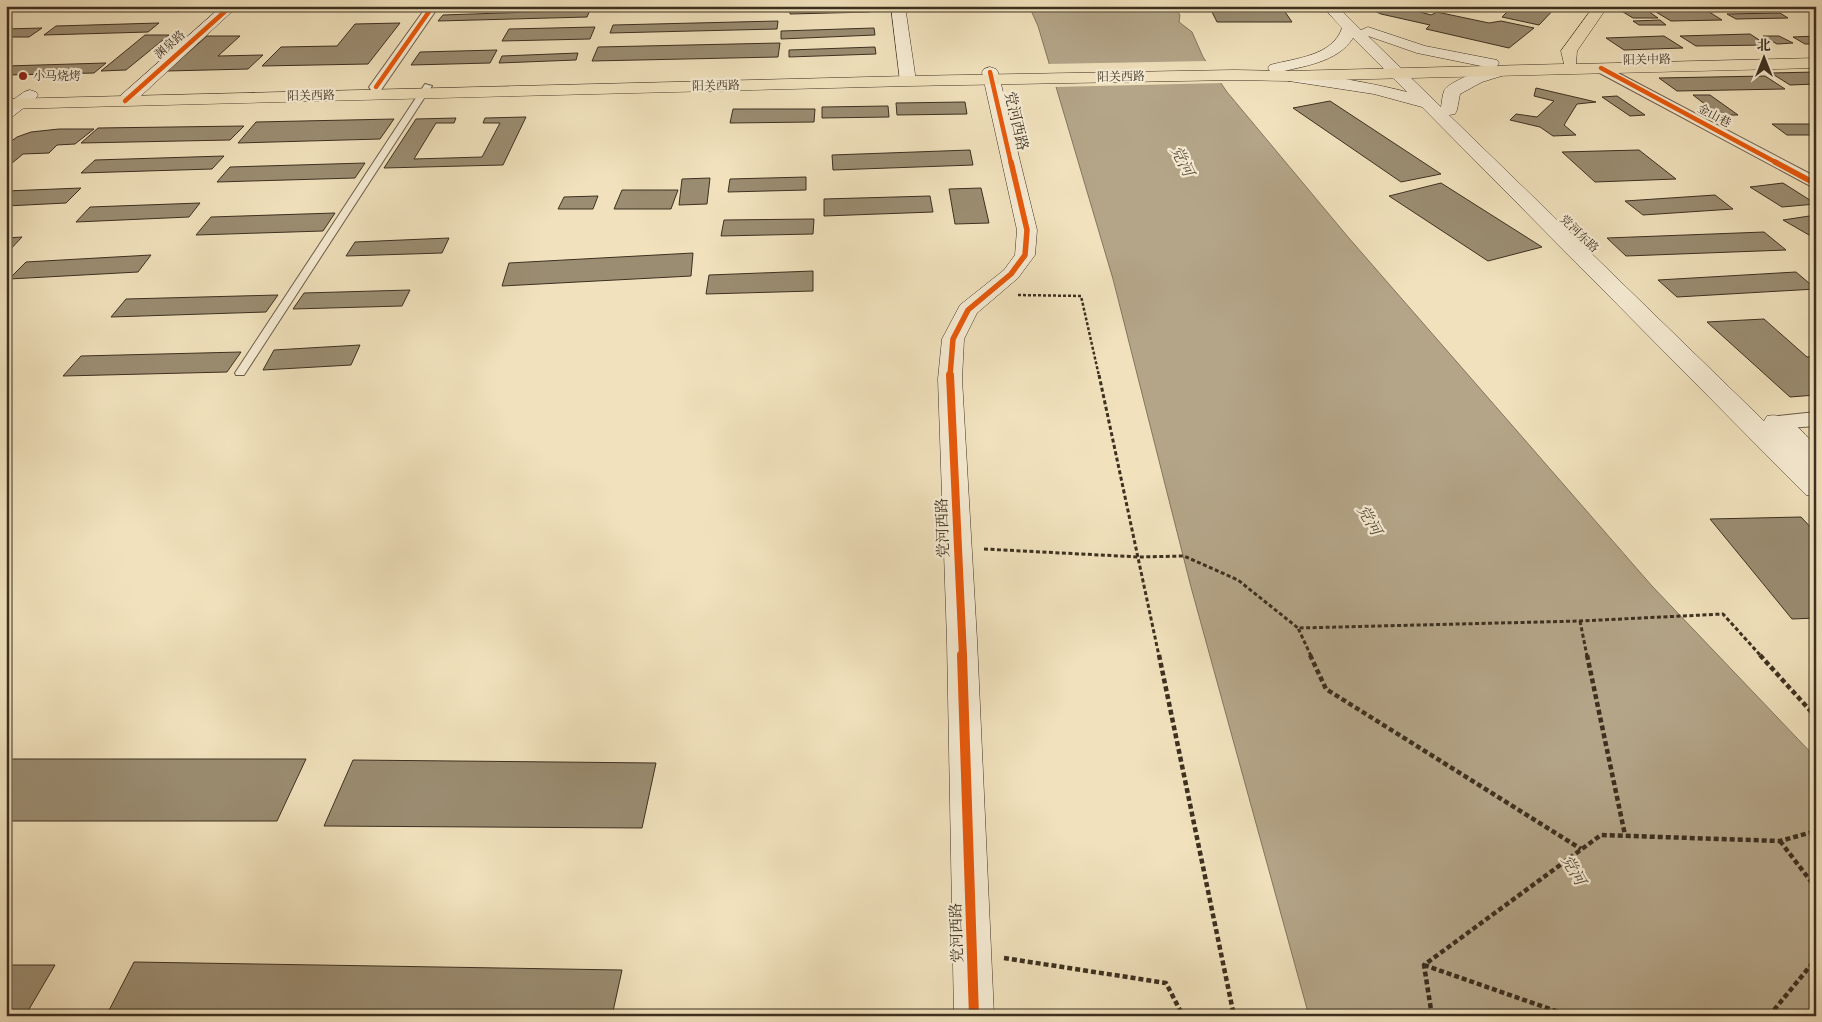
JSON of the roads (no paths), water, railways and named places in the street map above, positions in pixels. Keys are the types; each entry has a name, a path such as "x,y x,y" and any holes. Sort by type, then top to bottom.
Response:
{"highway":[{"path":"1570,62 1569,51 1601,6"},
{"name":"阳关中路","path":"1496,67 1570,62 1816,57"},
{"name":"阳关中路","path":"1407,69 1496,67 1601,68 1816,63"},
{"name":"阳关西路","path":"129,97 907,78 1407,69"},
{"name":"阳关西路","path":"14,102 376,87 426,90"}],"main road":[{"name":"渊泉路","path":"129,97 231,6"},
{"path":"898,6 907,78"},
{"name":"党河东路","path":"1329,6 1407,69 1440,108 1816,461"},
{"name":"党河东路","path":"1342,6 1359,29"},
{"path":"1283,72 1335,49 1359,29 1422,50 1496,67"},
{"path":"1440,108 1459,86 1496,67"},
{"path":"1283,72 1378,88 1440,108 1816,488"},
{"name":"党河西路","path":"974,1016 958,548 950,379 953,340 968,310 1011,274 1025,255 1027,230 1001,76"}],"street":[{"path":"376,87 433,6"},
{"name":"金山巷","path":"1601,68 1816,184"},
{"path":"1776,422 1816,419"}],"lane":[{"path":"240,373 426,90"}],"water":[{"name":"党河","path":"1029,6 1174,6 1180,15 1179,22 1192,32 1203,57 1227,92 1348,237 1652,586 1816,758 1816,1016 1309,1016 1191,587 1113,279 1038,26"}],"place":[{"name":"小马烧烤","path":"23,76"}]}
